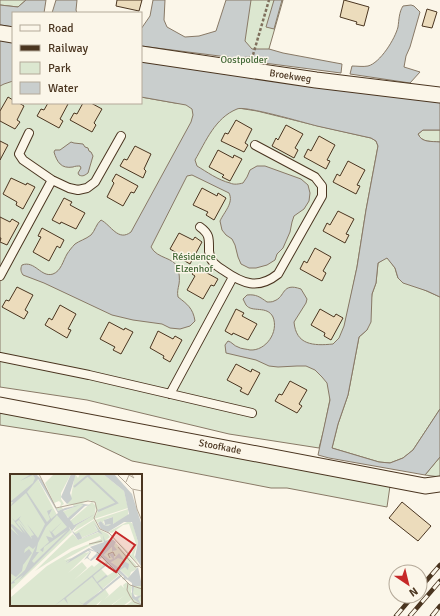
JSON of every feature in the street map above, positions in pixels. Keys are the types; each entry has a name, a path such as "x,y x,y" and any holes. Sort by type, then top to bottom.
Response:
{"street":[{"path":"0,33 12,35"},
{"name":"Broekweg","path":"142,54 316,80 440,95"},
{"name":"Stoofkade","path":"0,405 425,486 440,484"}],"lane":[{"path":"29,133 19,154 23,160 52,180 69,188 78,190 87,188 95,182 121,136"},
{"path":"200,227 205,230 209,238 210,257 215,265 233,277 255,284 270,281 278,274 322,196 322,186 315,177 255,145"},
{"path":"0,276 52,180"},
{"path":"170,394 233,277"},
{"path":"0,357 89,375 252,413"}],"path":[{"path":"252,60 270,0"}],"green space":[{"path":"0,0 26,0 18,7 0,5"},
{"name":"Oostpolder","path":"240,0 283,0 258,87 215,81"},
{"name":"Résidence Elzenhof","path":"0,76 12,79 12,104 142,104 142,97 175,103 257,111 371,138 376,141 378,146 357,267 319,448 229,434 87,400 0,387"},
{"path":"423,130 440,130 440,142 422,139 418,134"},
{"path":"387,257 395,268 398,278 440,297 440,409 413,450 403,458 390,463 379,462 332,448 348,395 359,337 367,330 372,294 376,283 378,263"},
{"path":"0,412 390,486 387,507 287,488 271,488 132,461 84,438 0,425"},
{"path":"440,457 440,477 425,475"}],"water":[{"path":"26,0 46,0 44,12 12,12 12,27 0,25 0,5 18,7"},
{"path":"56,0 77,0 77,12 52,12"},
{"path":"153,0 165,0 164,20 167,27 185,37 199,36 216,31 226,0 251,0 245,41 252,49 269,49 342,64 341,73 264,63 250,57 235,58 142,46 142,28 150,16"},
{"path":"274,0 282,0 274,29 266,27"},
{"path":"411,5 420,12 404,67 420,72 410,83 350,74 352,66 368,66 373,64 382,56 396,32 403,6"},
{"path":"0,40 12,42 12,81 0,86"},
{"path":"142,61 440,100 440,130 423,130 418,134 424,140 440,142 440,297 403,283 398,278 395,268 387,258 378,263 376,283 372,294 371,322 367,330 359,337 348,395 332,448 379,462 390,463 403,458 413,450 440,409 440,457 425,475 318,455 330,400 327,383 322,377 315,370 306,366 269,366 256,360 226,353 225,345 228,341 235,346 250,350 266,344 273,334 274,323 273,317 270,313 263,310 252,309 246,305 243,299 247,295 255,295 267,302 273,302 290,287 301,289 307,299 294,322 295,330 302,340 312,344 326,345 333,344 339,338 344,326 357,267 378,146 376,141 371,138 242,108 229,113 217,124 207,138 195,160 197,166 217,178 235,184 243,183 250,170 257,166 265,166 301,179 308,185 310,193 309,201 304,209 294,216 290,232 283,248 277,254 275,260 267,265 249,268 241,264 232,239 222,230 220,221 229,204 229,193 192,175 187,176 151,247 157,254 176,264 178,268 178,297 187,304 195,321 190,326 180,329 170,328 162,324 133,320 112,315 44,283 23,275 21,266 27,264 45,274 49,275 56,273 73,246 91,235 101,220 118,234 126,235 131,232 191,122 193,115 192,109 186,105 142,97"},
{"path":"71,142 83,144 88,148 93,156 88,173 84,176 79,175 78,173 81,168 80,166 65,167 58,162 55,156 55,150 60,150"}],"building":[{"path":"117,0 142,0 139,11 116,6"},
{"path":"344,0 369,7 364,26 356,24 357,22 340,17"},
{"path":"427,9 437,12 432,28 422,26"},
{"path":"8,97 12,99 12,104 21,104 24,106 17,120 20,122 15,129 0,121 0,111"},
{"path":"47,104 68,104 60,119 63,121 59,128 37,116 41,109 44,110"},
{"path":"82,104 93,104 102,109 94,123 96,125 92,132 70,120 74,113 77,114"},
{"path":"236,120 252,129 245,143 248,145 244,152 221,141 225,133 228,134"},
{"path":"286,125 303,134 295,148 298,150 294,158 272,146 276,138 278,140"},
{"path":"319,136 335,145 327,160 330,161 326,169 304,157 308,149 311,151"},
{"path":"0,141 8,145 0,160"},
{"path":"135,146 151,154 144,169 146,171 143,178 120,166 124,159 127,160"},
{"path":"218,150 233,158 234,155 242,159 230,181 222,177 224,175 209,167"},
{"path":"348,161 365,170 357,185 360,186 356,194 333,182 337,174 340,176"},
{"path":"116,174 138,186 134,193 131,192 123,206 107,197 114,183 112,181"},
{"path":"11,178 26,185 27,183 35,187 23,209 16,205 17,202 3,194"},
{"path":"202,188 217,196 218,193 226,198 214,220 206,215 208,212 193,205"},
{"path":"64,198 72,202 70,205 85,213 76,229 61,222 60,224 52,220"},
{"path":"338,211 354,219 346,234 349,235 345,243 323,231 327,223 330,225"},
{"path":"0,217 10,222 12,219 19,223 7,245 0,242"},
{"path":"42,228 64,240 60,248 57,246 49,261 33,252 41,237 38,236"},
{"path":"179,233 193,240 195,237 202,242 190,264 183,260 184,257 170,249"},
{"path":"315,248 331,257 323,271 326,273 322,281 300,269 304,261 307,263"},
{"path":"196,267 218,279 214,286 211,285 203,299 187,290 195,276 192,274"},
{"path":"17,287 33,295 25,310 28,312 24,319 2,307 6,300 9,301"},
{"path":"60,305 76,314 68,329 71,330 67,338 45,325 49,318 52,320"},
{"path":"236,309 244,313 242,316 257,324 248,340 225,331"},
{"path":"320,309 334,317 336,314 343,318 331,340 324,336 325,333 311,325"},
{"path":"109,322 124,330 125,328 133,332 121,354 113,350 115,347 100,339"},
{"path":"158,331 173,339 175,336 182,340 170,362 163,358 164,356 150,348"},
{"path":"236,364 251,372 252,369 260,373 248,395 240,391 242,388 227,380"},
{"path":"290,381 307,390 299,404 302,406 297,413 275,401 279,394 282,395"},
{"path":"402,502 431,526 418,541 389,518"}],"railway":[{"path":"428,579 440,565"},
{"path":"410,616 440,581"},
{"path":"396,616 406,604"},
{"path":"432,616 440,606"}]}
